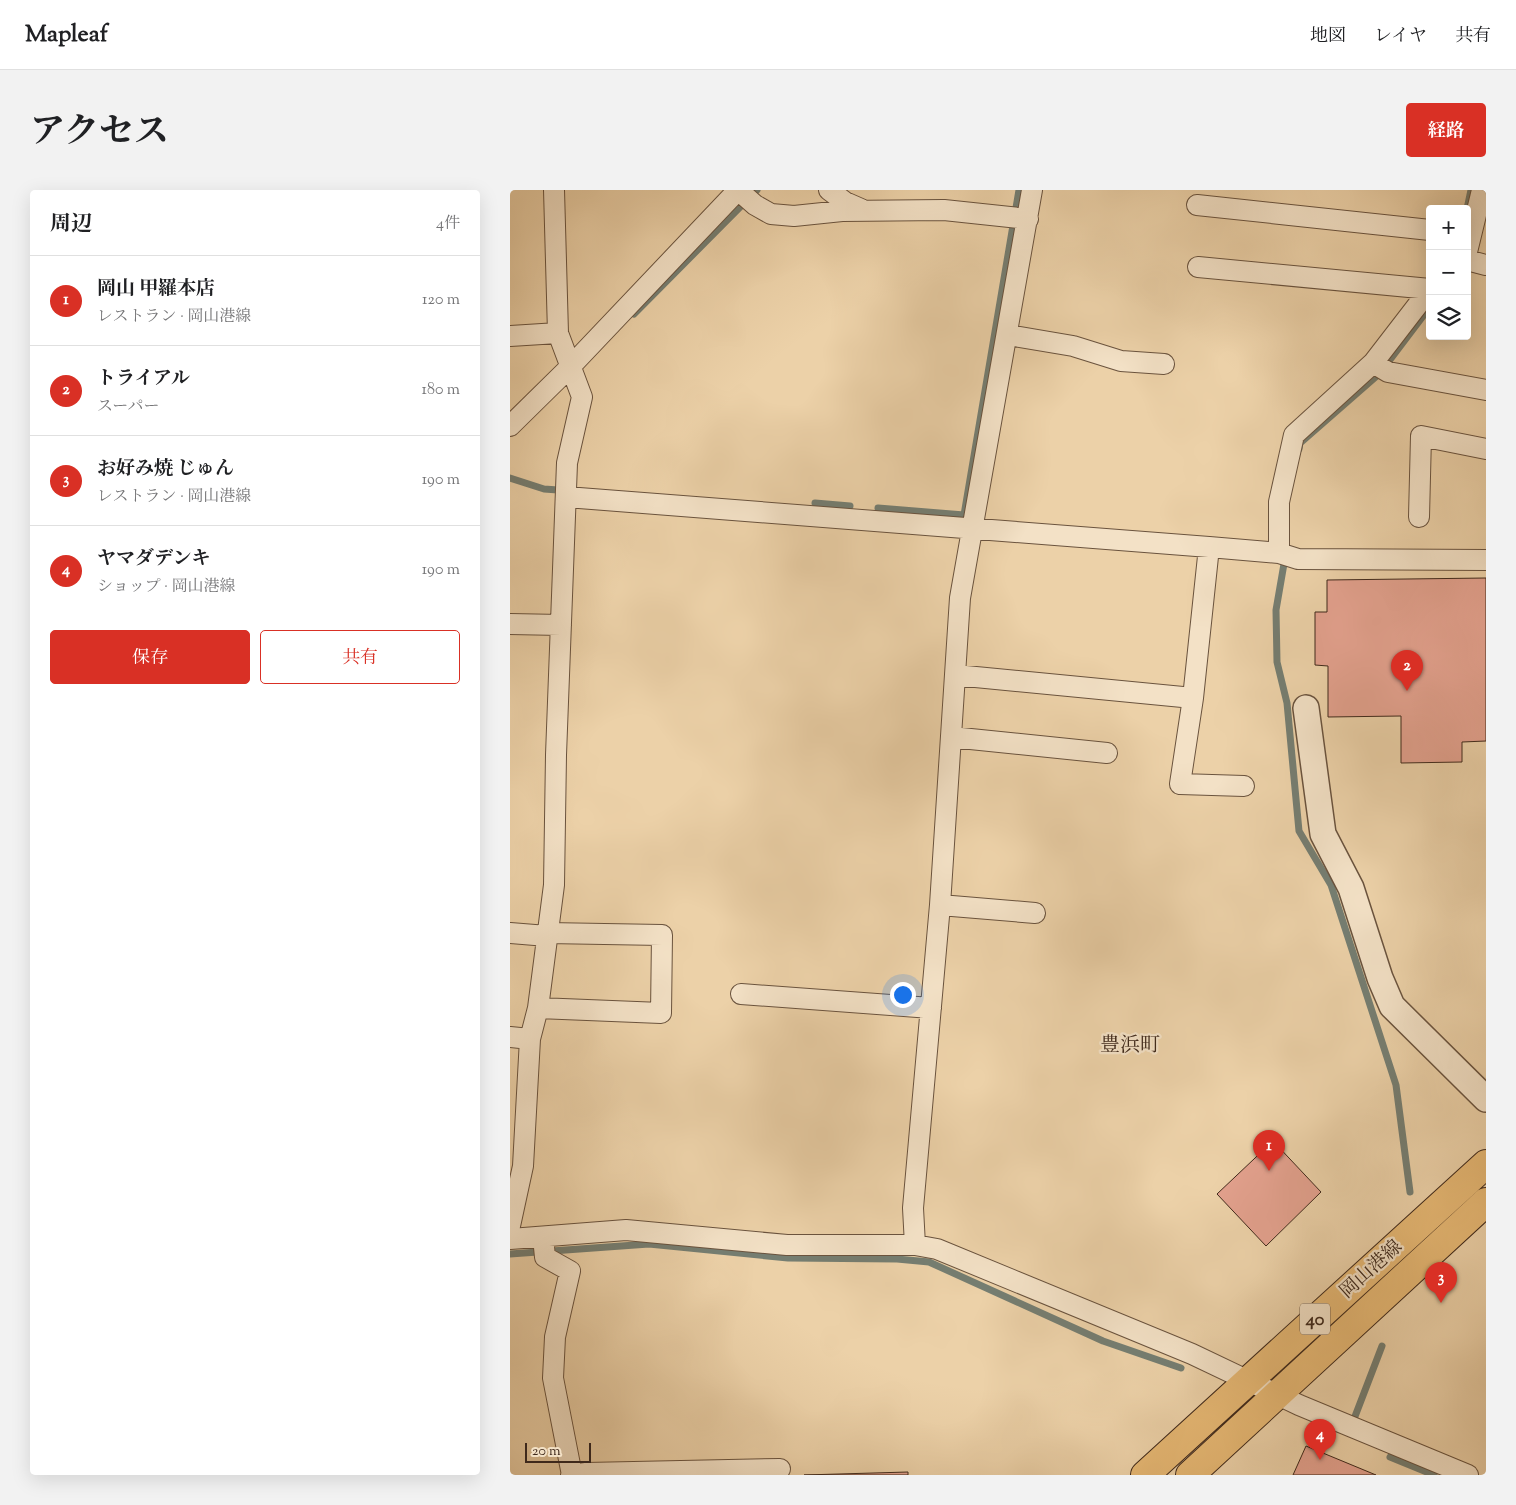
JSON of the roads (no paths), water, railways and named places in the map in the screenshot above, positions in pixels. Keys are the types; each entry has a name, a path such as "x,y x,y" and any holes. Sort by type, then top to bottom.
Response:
{"main road":[{"name":"岡山港線","path":"1145,1475 1486,1164"},
{"name":"岡山港線","path":"1190,1475 1275,1394 1486,1202"}],"street":[{"path":"510,1226 523,1166 517,1146 530,1040 538,1008 554,885 567,463 582,397 558,333 554,190"},
{"path":"829,190 845,202 865,210"},
{"path":"915,1245 913,1208 940,905 960,598 1008,335 1020,218 1032,190"},
{"path":"1471,235 1483,192"},
{"path":"510,426 574,376 743,194 771,214 794,216 865,210 944,210 1020,218"},
{"path":"1197,205 1426,230"},
{"path":"1471,245 1486,265"},
{"path":"1198,266 1426,289"},
{"path":"1283,554 1279,502 1294,435 1380,367 1426,295"},
{"path":"510,336 558,333"},
{"path":"1008,335 1073,346 1121,361 1164,364"},
{"path":"1380,367 1486,390"},
{"path":"1419,516 1421,436 1486,449"},
{"path":"566,497 1209,547 1283,554 1298,559 1486,560"},
{"path":"1209,547 1193,698 1180,784 1244,786"},
{"path":"510,624 561,625"},
{"path":"955,675 1193,698"},
{"path":"1306,708 1323,834 1351,888 1380,978 1392,1006 1486,1100"},
{"path":"951,738 1107,753"},
{"path":"940,905 1035,913"},
{"path":"510,933 662,936 661,1012 538,1008"},
{"path":"741,994 931,1008"},
{"path":"510,1037 530,1040"},
{"path":"510,1239 544,1247 626,1230 787,1245 915,1245 938,1249 1192,1354 1275,1394 1468,1475"},
{"path":"544,1247 570,1271 555,1337 553,1378 571,1475 780,1469"}],"waterway":[{"path":"634,314 757,190"},
{"path":"878,508 964,515 1019,190"},
{"path":"1468,205 1471,190"},
{"path":"1299,449 1300,443 1380,373 1426,312"},
{"path":"510,478 544,489 558,490"},
{"path":"815,503 850,506"},
{"path":"1285,558 1276,610 1277,662 1287,703 1299,831 1331,885 1396,1085 1410,1192"},
{"path":"510,1254 649,1244 788,1258 897,1259 929,1262 1103,1341 1181,1368"},
{"path":"1354,1419 1382,1346"},
{"path":"1390,1457 1434,1475"}],"place":[{"name":"トライアル","path":"1407,691"},
{"name":"岡山 甲羅本店","path":"1269,1171"},
{"name":"お好み焼 じゅん","path":"1441,1303"},
{"name":"ヤマダデンキ","path":"1320,1460"}],"district":[{"name":"豊浜町","path":"1130,1044"}]}
